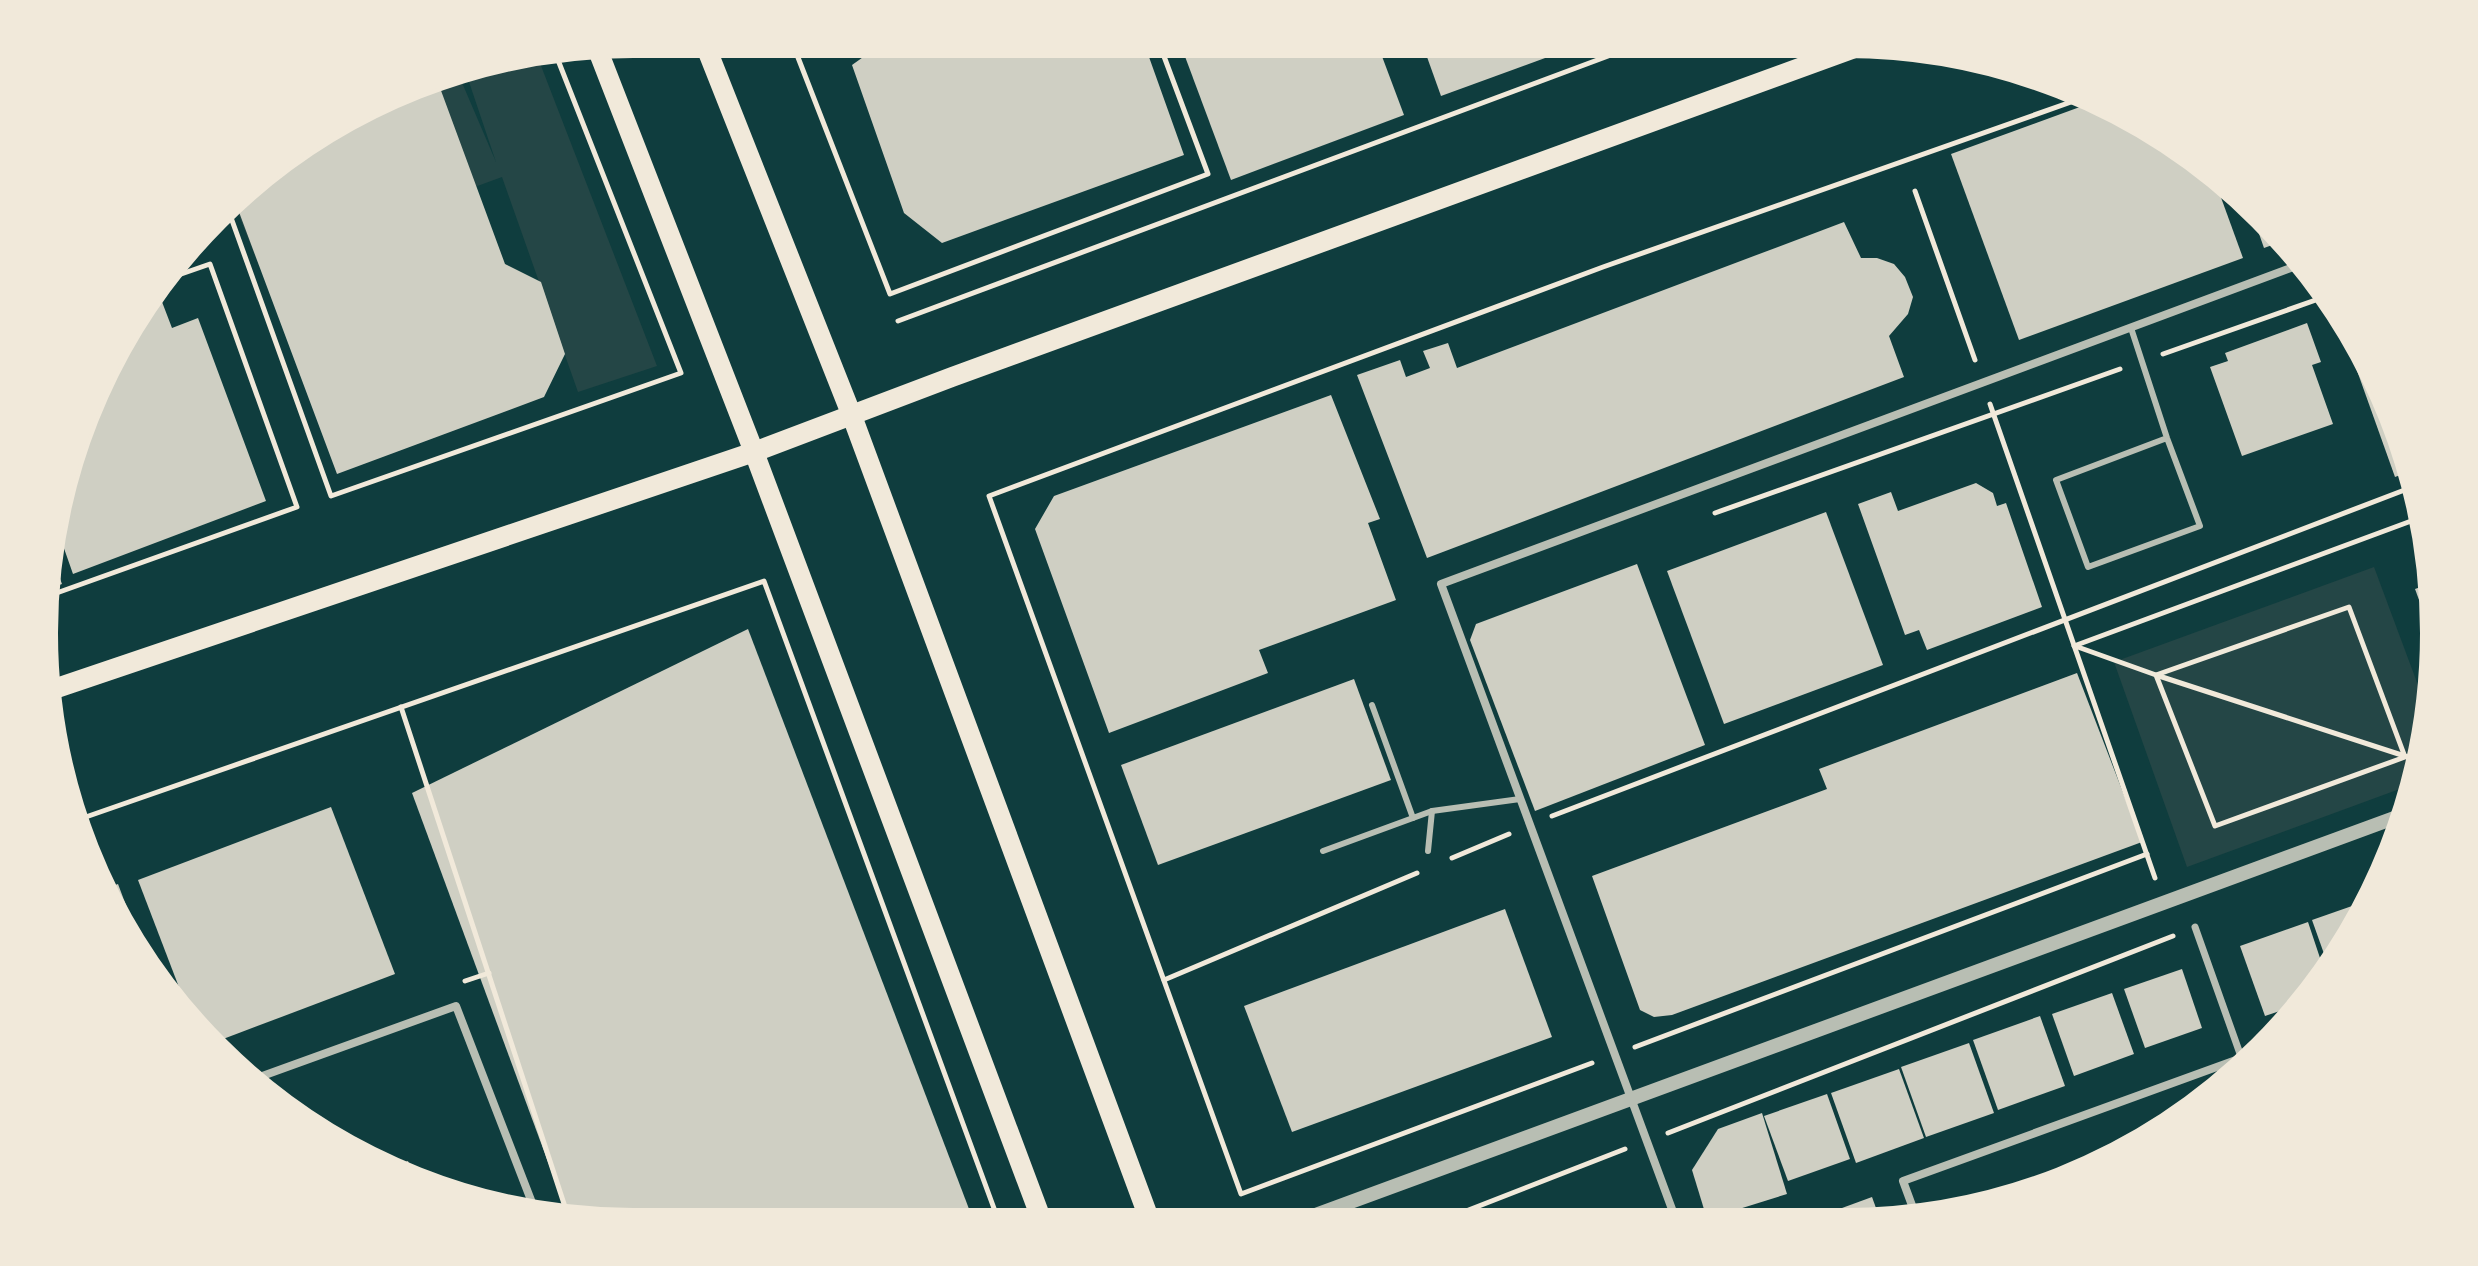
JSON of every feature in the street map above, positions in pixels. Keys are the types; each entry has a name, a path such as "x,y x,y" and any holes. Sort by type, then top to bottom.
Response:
{"main road":[{"path":"710,56 852,416 1146,1210"},
{"path":"59,687 754,452 967,371 1832,56"},
{"path":"600,57 754,452 1038,1210"}],"street":[{"path":"1672,1210 1441,584 2291,268"},
{"path":"1329,1210 2391,819"},
{"path":"2195,927 2239,1054"},
{"path":"263,1076 456,1006 531,1201"},
{"path":"1912,1206 1903,1181 2223,1069"}],"lane":[{"path":"2131,328 2200,526 2088,567 2056,480 2167,438"},
{"path":"1372,705 1413,818"},
{"path":"1323,851 1432,811 1520,799"},
{"path":"1428,851 1432,811"}],"path":[{"path":"797,56 890,294 1208,174 1164,56"},
{"path":"898,321 1608,56"},
{"path":"232,219 331,496 681,373 558,61"},
{"path":"1915,191 1977,367"},
{"path":"57,593 297,507 210,264 182,274"},
{"path":"2161,355 2316,300"},
{"path":"1709,515 2131,365"},
{"path":"1987,397 2159,890"},
{"path":"1549,817 2404,490"},
{"path":"2074,646 2411,521"},
{"path":"87,817 764,581 995,1210"},
{"path":"2156,675 2349,607 2405,757"},
{"path":"2074,646 2408,758"},
{"path":"2156,675 2215,826 2405,757"},
{"path":"401,707 565,1206"},
{"path":"1664,1134 2195,927"},
{"path":"1469,1210 1635,1146"}],"shaded area":[{"path":"540,64 657,366 578,392 502,177 259,266 238,213 282,175 344,133 412,100 462,83 496,162 469,81"},
{"path":"2374,567 2419,688 2411,746 2400,789 2187,867 2114,662"}],"building":[{"path":"865,56 1149,56 1184,155 942,243 904,213 852,65"},
{"path":"1185,56 1382,56 1404,115 1231,180"},
{"path":"1427,56 1550,56 1441,96"},
{"path":"441,90 505,264 541,282 565,354 544,397 337,474 239,212 282,175 344,133"},
{"path":"2080,107 2166,153 2220,195 2243,258 2019,340 1951,154"},
{"path":"1844,222 1861,258 1877,258 1894,264 1905,277 1913,297 1908,314 1889,336 1904,377 1427,558 1357,375 1400,360 1406,377 1430,368 1423,351 1448,343 1457,368"},
{"path":"2258,230 2272,245 2264,248"},
{"path":"161,300 172,328 198,318 266,501 73,574 63,545 87,448 100,412 133,344"},
{"path":"2307,323 2321,362 2312,365 2333,424 2242,456 2210,367 2228,361 2225,353"},
{"path":"2355,365 2378,412 2399,475 2395,477"},
{"path":"1331,395 1380,519 1368,523 1396,600 1259,650 1268,673 1109,733 1035,529 1054,496"},
{"path":"1976,483 1993,493 1997,506 2006,503 2042,607 1927,650 1919,630 1905,635 1858,504 1891,492 1898,511"},
{"path":"1826,512 1883,665 1724,724 1667,571"},
{"path":"1637,564 1705,745 1535,811 1470,640 1476,624"},
{"path":"2420,587 2421,606 2415,589"},
{"path":"748,629 969,1210 633,1210 564,1206 412,793"},
{"path":"2077,673 2142,842 1672,1015 1654,1017 1640,1010 1592,876 1827,789 1819,769"},
{"path":"1354,679 1391,780 1158,865 1121,765"},
{"path":"331,807 395,974 223,1039 180,990 138,880"},
{"path":"118,884 130,917 116,888 115,885"},
{"path":"2353,906 2324,955 2312,920"},
{"path":"1505,909 1552,1037 1292,1132 1244,1006"},
{"path":"2308,922 2321,960 2281,1011 2265,1016 2240,946"},
{"path":"2182,969 2202,1028 2145,1048 2124,989"},
{"path":"2112,993 2134,1054 2074,1076 2052,1014"},
{"path":"2040,1016 2065,1086 1998,1110 1973,1040"},
{"path":"1969,1043 1994,1113 1926,1137 1901,1067"},
{"path":"1899,1069 1924,1138 1856,1163 1831,1093"},
{"path":"1827,1094 1850,1159 1788,1181 1764,1116"},
{"path":"1762,1113 1787,1194 1736,1210 1704,1210 1692,1170 1718,1129"},
{"path":"1872,1197 1876,1209 1845,1210 1837,1210"}]}
